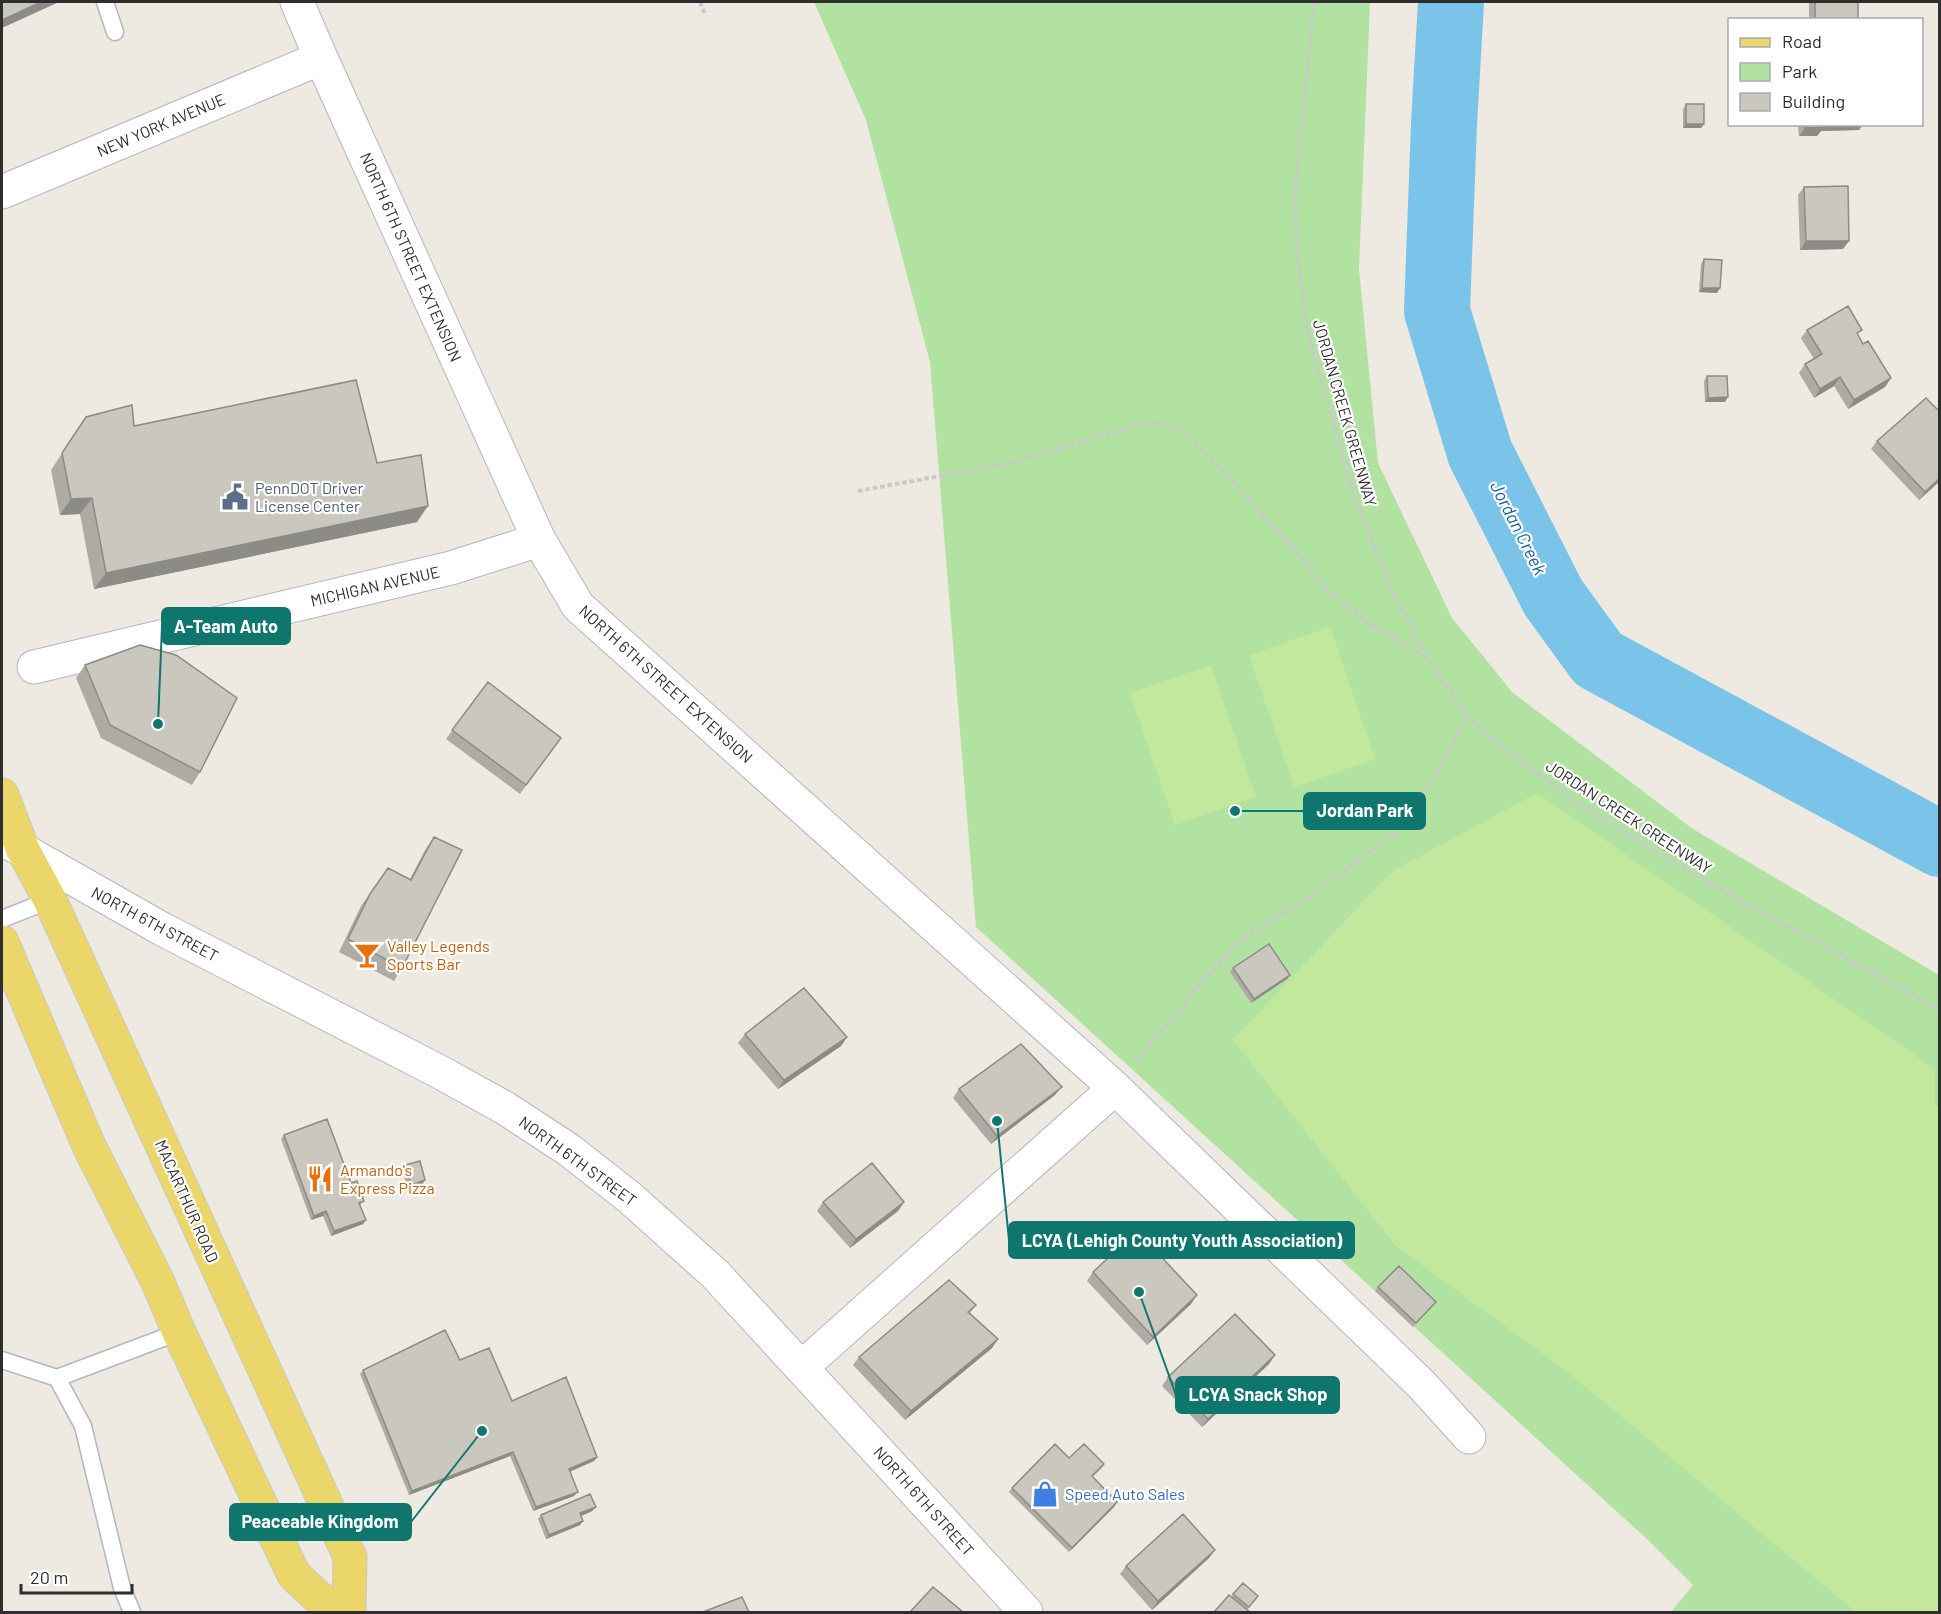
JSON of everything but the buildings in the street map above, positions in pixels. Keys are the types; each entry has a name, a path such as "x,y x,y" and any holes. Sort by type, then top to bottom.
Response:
{"main road":[{"name":"MACARTHUR ROAD","path":"2,795 12,845 50,900 350,1557 349,1612"},
{"path":"2,942 89,1146 157,1281 294,1575 334,1612"}],"street":[{"name":"NORTH 6TH STREET EXTENSION","path":"297,2 539,540 578,606 1115,1088 1414,1377 1469,1437"},
{"name":"NEW YORK AVENUE","path":"2,192 321,58"},
{"name":"MICHIGAN AVENUE","path":"34,667 451,568 539,540"},
{"name":"NORTH 6TH STREET","path":"12,845 162,929 438,1071 505,1108 569,1150 629,1197 715,1274 1026,1612"},
{"path":"802,1367 1115,1088"}],"lane":[{"path":"105,2 115,32"},
{"path":"2,920 50,900"},
{"path":"2,1360 57,1378 179,1332"},
{"path":"57,1378 83,1426 122,1588 132,1612"}],"path":[{"path":"700,2 706,16"},
{"name":"JORDAN CREEK GREENWAY","path":"1314,2 1295,193 1297,249 1307,329 1353,494 1390,585 1427,657 1467,715 1496,742 1572,799 1667,859 1940,1010"},
{"path":"858,491 1016,462 1148,421 1184,429 1326,588 1365,621 1427,657"},
{"path":"1115,1088 1207,976 1242,939 1304,901 1392,836 1438,771 1467,715"}],"green space":[{"path":"814,2 1370,2 1359,269 1378,463 1452,618 1513,693 1693,829 1939,975 1939,1612 1671,1612 1693,1585 1648,1540 976,927 930,362 866,120"},
{"path":"1330,627 1375,759 1294,787 1249,655"},
{"path":"1211,665 1256,797 1175,825 1130,693"},
{"path":"1537,793 1935,1069 1935,1106 1940,1107 1939,1612 1856,1612 1569,1373 1396,1246 1233,1040 1391,872"}],"waterway":[{"name":"Jordan Creek","path":"1451,2 1437,311 1480,453 1553,597 1598,659 1940,844"}],"place":[{"name":"PennDOT Driver License Center","path":"235,497"},
{"name":"A-Team Auto","path":"158,724"},
{"name":"Jordan Park","path":"1235,811"},
{"name":"Valley Legends Sports Bar","path":"367,955"},
{"name":"LCYA (Lehigh County Youth Association)","path":"997,1121"},
{"name":"Armando's Express Pizza","path":"320,1179"},
{"name":"LCYA Snack Shop","path":"1139,1292"},
{"name":"Peaceable Kingdom","path":"482,1431"},
{"name":"Speed Auto Sales","path":"1045,1494"}]}
